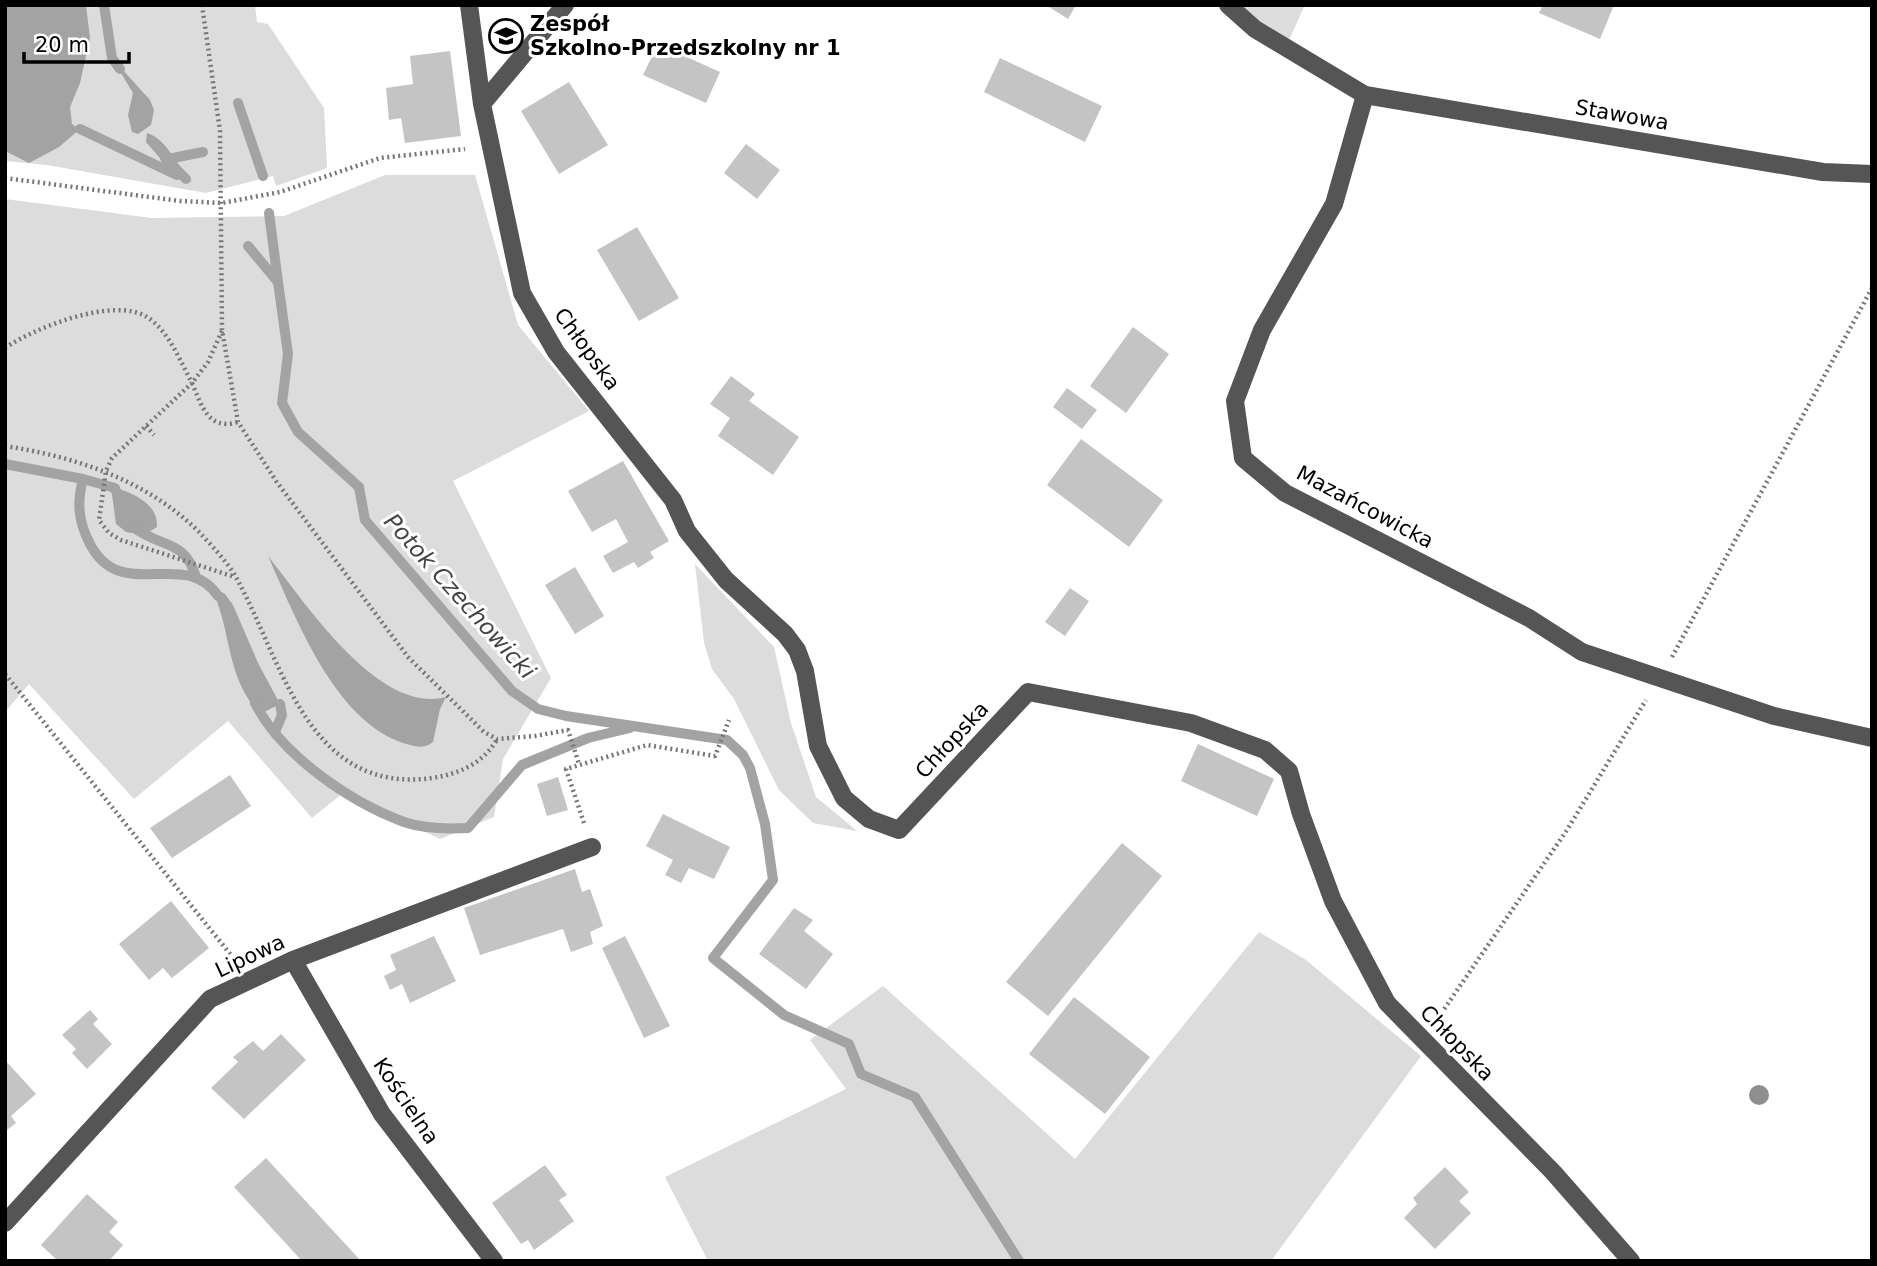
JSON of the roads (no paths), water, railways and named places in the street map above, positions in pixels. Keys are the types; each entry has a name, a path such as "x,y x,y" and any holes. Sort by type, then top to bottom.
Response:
{"street":[{"name":"Chłopska","path":"469,5 482,104 522,293 556,352 673,500 687,531 726,580 785,634 797,650 805,671 818,746 844,797 869,819 899,830 1028,692 1191,723 1265,750 1289,771 1301,814 1333,901 1387,1003 1553,1172 1631,1261"},
{"path":"482,104 565,5"},
{"path":"1228,5 1255,29 1365,95"},
{"name":"Stawowa","path":"1365,95 1823,172 1872,174"},
{"name":"Mazańcowicka","path":"1365,95 1334,204 1262,330 1235,401 1243,458 1285,493 1530,618 1582,652 1774,716 1872,738"},
{"name":"Lipowa","path":"5,1223 210,999 293,960 593,847"},
{"name":"Kościelna","path":"293,960 382,1114 494,1261"}],"waterway":[{"name":"Potok Czechowicki","path":"104,5 112,58 120,69"},
{"path":"238,103 263,176"},
{"path":"80,129 177,175"},
{"path":"173,158 203,152"},
{"name":"Potok Czechowicki","path":"165,158 186,179"},
{"path":"269,213 278,282"},
{"name":"Potok Czechowicki","path":"248,246 278,282 288,354 282,403 298,432 359,487 365,520 512,691 538,709 566,716 727,740 743,755 750,768 765,824 773,880 713,958 784,1015 849,1044 861,1074 915,1097 1019,1261"},
{"path":"5,464 83,479 80,495 83,526 89,542 102,561 117,570 134,574 188,575 204,582 218,596"},
{"path":"83,479 115,488 119,500"},
{"path":"133,527 178,550 185,556 196,577"},
{"path":"255,703 282,741 319,775 383,813 404,822 436,828 468,828 522,765 588,738 630,728"},
{"path":"275,732 282,715 280,704"}],"place":[{"name":"Zespół Szkolno-Przedszkolny nr 1","path":"506,36"}]}
